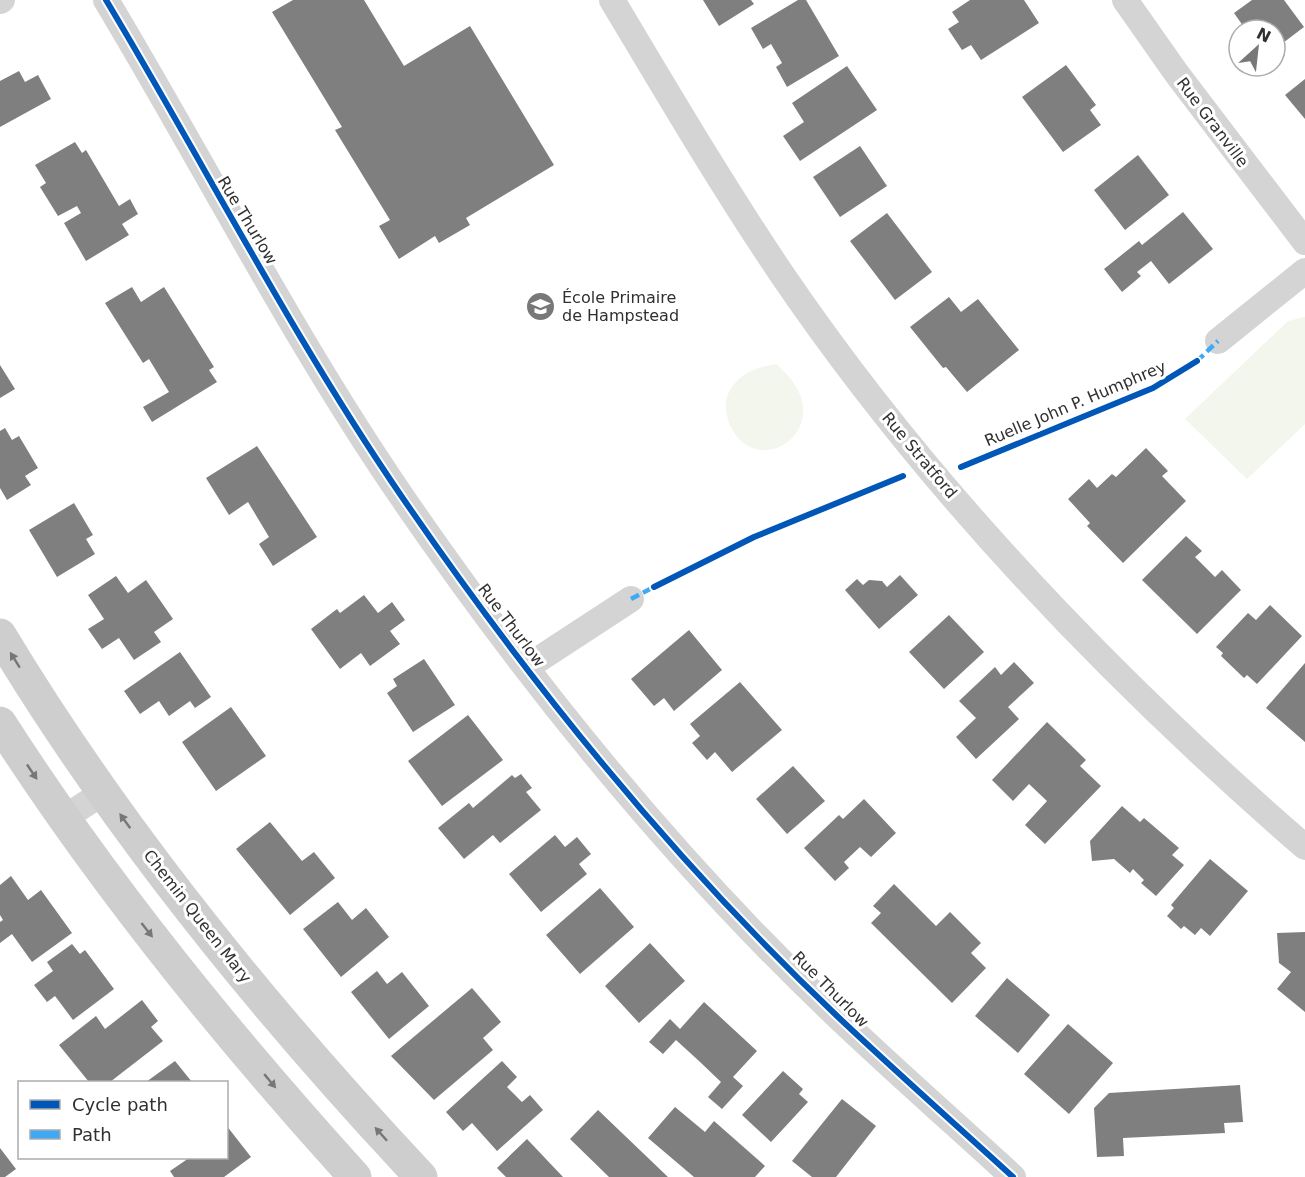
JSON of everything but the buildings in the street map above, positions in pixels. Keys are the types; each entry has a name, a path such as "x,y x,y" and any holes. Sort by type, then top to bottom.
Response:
{"street":[{"name":"Rue Thurlow","path":"106,0 215,192 372,452 441,553 527,668 625,790 726,903 834,1014 1013,1177"},
{"name":"Rue Stratford","path":"612,0 712,166 782,273 911,445 1003,555 1064,620 1150,707 1305,847"},
{"name":"Rue Granville","path":"1125,0 1176,74 1305,242"},
{"path":"1218,341 1305,271"},
{"path":"527,668 632,599"},
{"name":"Chemin Queen Mary","path":"0,635 104,792 267,1005 421,1177"},
{"path":"0,723 64,818 127,904 209,1008 355,1177"},
{"path":"64,818 104,792"}],"shaded area":[{"path":"1305,317 1305,424 1247,479 1185,419 1288,321"},
{"path":"776,364 796,386 803,407 800,426 790,440 775,448 759,450 743,442 730,425 726,401 736,381 761,367"}],"marked path":[{"path":"1197,361 1218,341"},
{"path":"631,599 654,587"}],"cycle path":[{"path":"106,0 287,313 362,437 450,566 500,634 606,767 717,895 858,1036 1013,1177"},
{"name":"Ruelle John P. Humphrey","path":"961,467 1153,388 1197,361"},
{"path":"654,587 754,537 903,476"}],"place":[{"name":"École Primaire de Hampstead","path":"541,306"}]}
